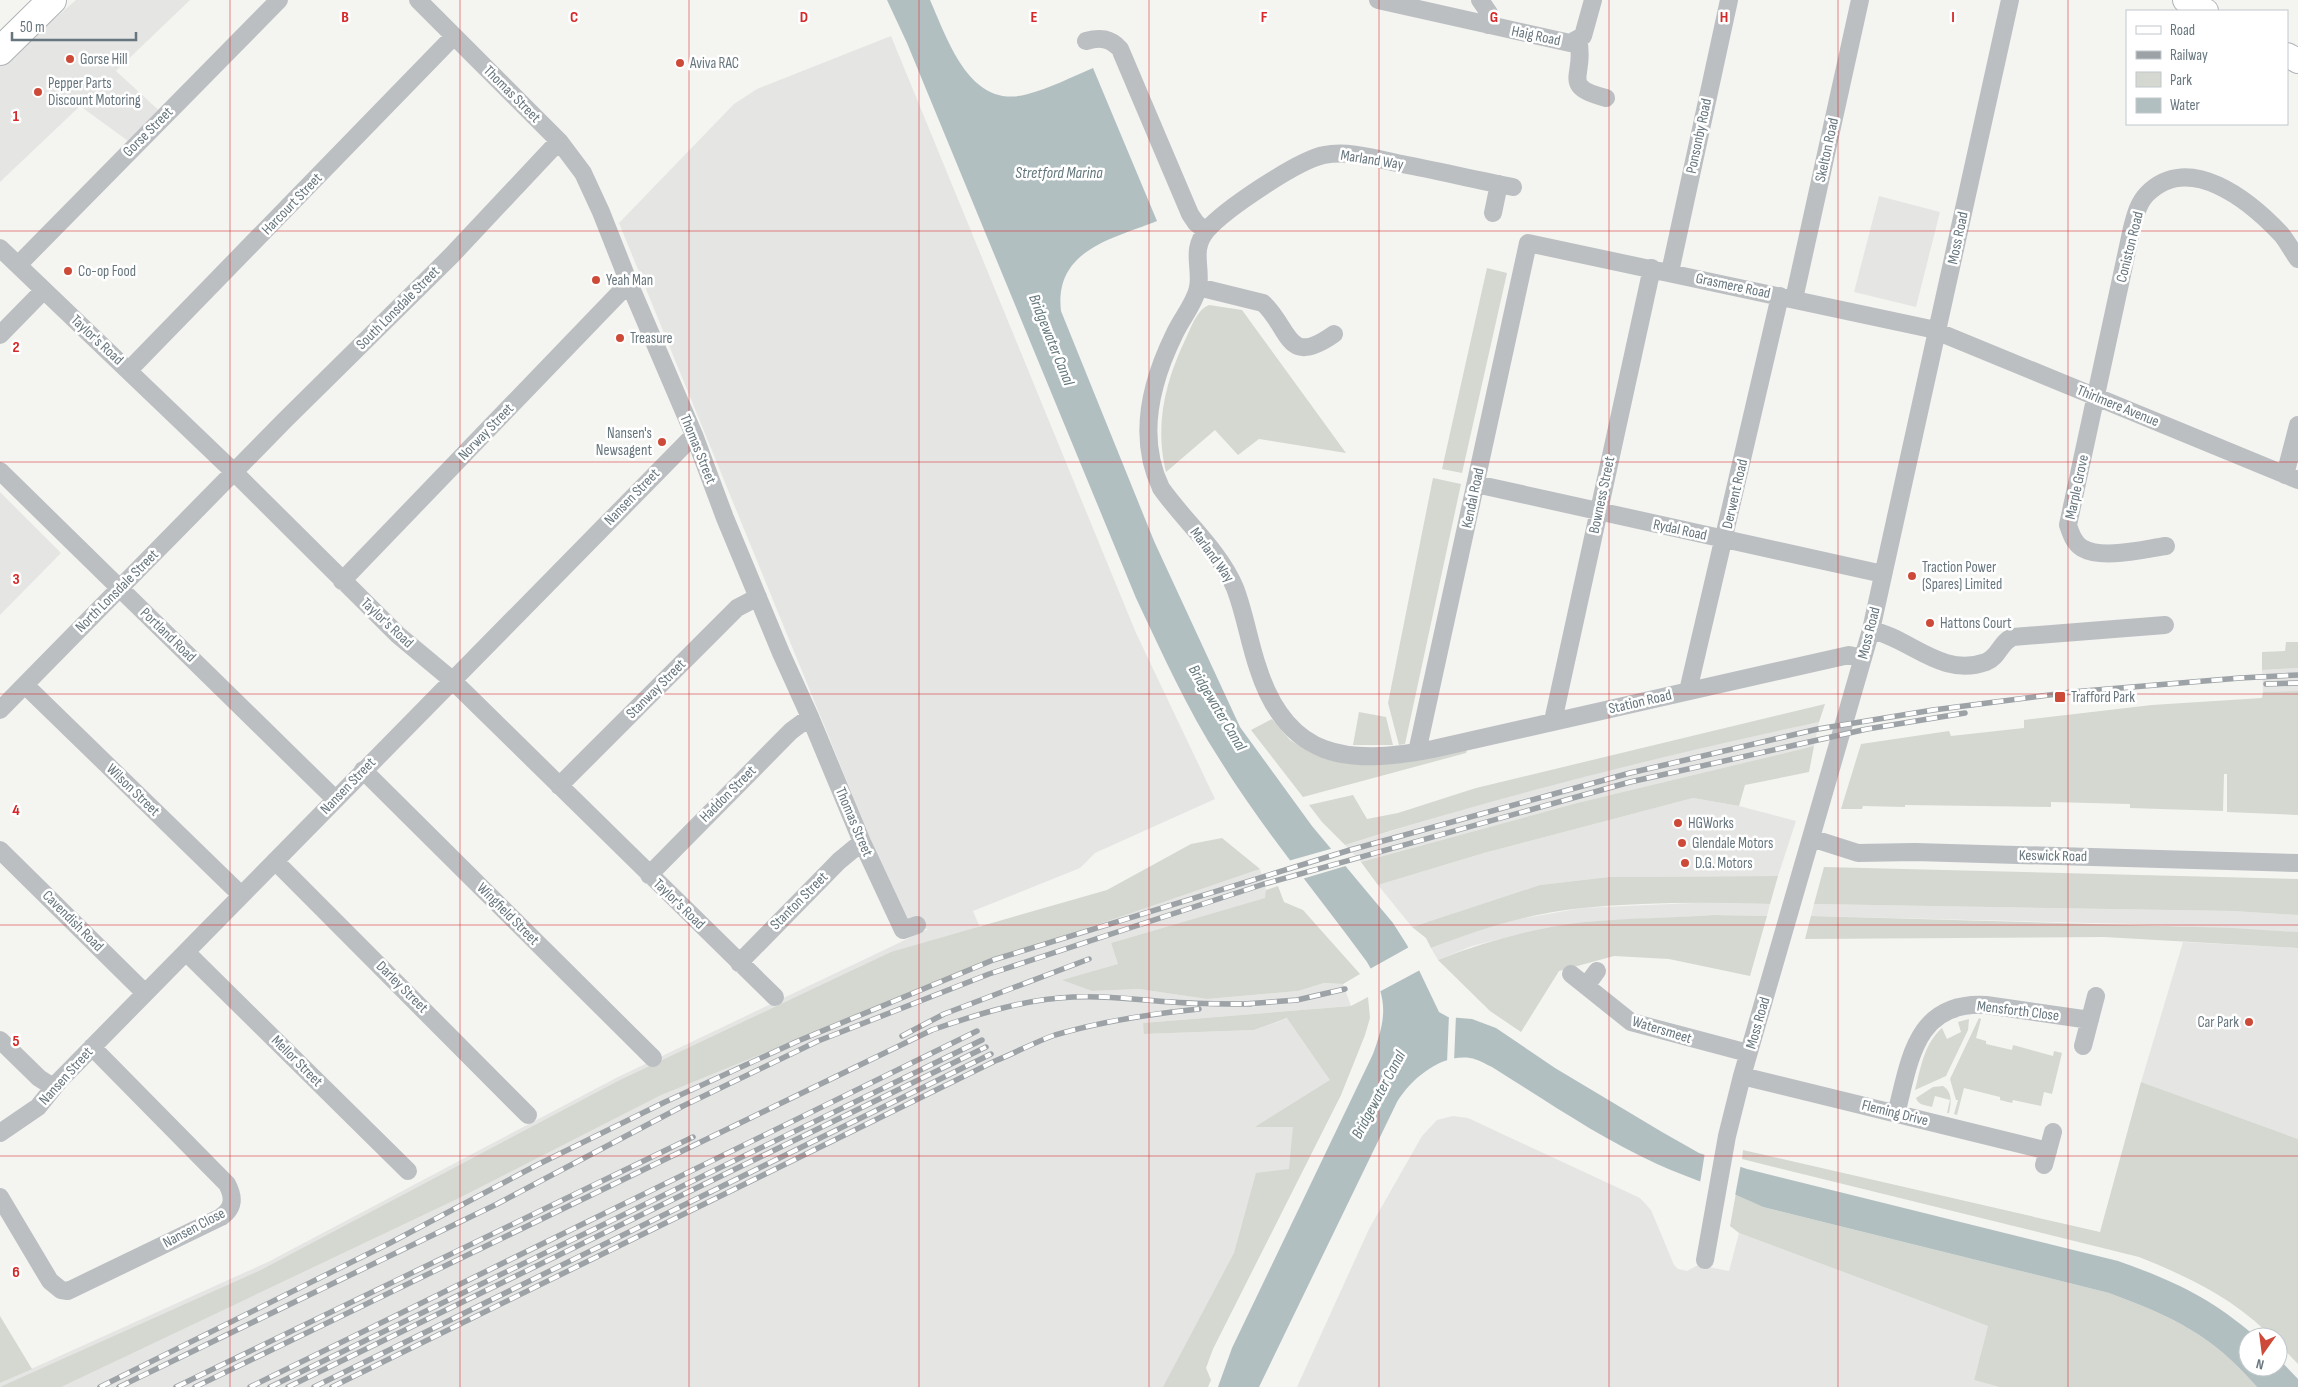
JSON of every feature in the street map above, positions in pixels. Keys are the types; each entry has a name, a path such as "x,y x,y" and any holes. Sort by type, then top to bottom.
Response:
{"highway":[{"path":"0,50 52,0"}],"street":[{"name":"Gorse Street","path":"18,265 280,0"},
{"name":"Thomas Street","path":"418,0 559,142 583,173 694,435 758,597 862,842 903,930 917,925"},
{"name":"Haig Road","path":"1378,0 1562,42 1578,40"},
{"path":"1480,0 1489,14 1488,25"},
{"path":"1593,0 1586,29 1578,40 1581,59 1576,82 1587,93 1606,98"},
{"name":"Ponsonby Road","path":"1670,272 1729,0"},
{"name":"Skelton Road","path":"1787,298 1860,0"},
{"name":"Moss Road","path":"1705,1260 1727,1136 1748,1053 1871,630 2010,0"},
{"path":"2185,0 2204,10"},
{"name":"Harcourt Street","path":"130,370 454,36"},
{"path":"1086,41 1106,39 1115,42 1120,49 1190,214 1196,223 1206,231"},
{"name":"South Lonsdale Street","path":"234,472 452,255 559,142"},
{"name":"Marland Way","path":"1417,752 1381,756 1331,752 1316,747 1291,729 1276,711 1265,688 1241,604 1228,574 1168,498 1156,478 1150,451 1149,431 1155,384 1164,356 1198,287 1198,249 1206,231 1226,213 1278,177 1313,158 1329,154 1353,154 1506,185 1493,213"},
{"name":"Coniston Road","path":"2097,397 2132,228 2138,209 2146,195 2158,185 2173,178 2190,177 2207,180 2228,190 2255,209 2275,229 2298,259"},
{"name":"Grasmere Road","path":"1528,243 1652,268 1937,332"},
{"name":"Kendal Road","path":"1417,752 1528,243"},
{"name":"Taylor's Road","path":"0,248 43,291 130,370 398,635 452,680 775,997"},
{"name":"Bowness Street","path":"1553,721 1652,268"},
{"name":"Norway Street","path":"342,581 629,284"},
{"path":"1198,287 1263,303 1290,340 1301,347 1314,346 1334,334"},
{"path":"0,335 43,291"},
{"name":"Derwent Road","path":"1688,691 1787,298"},
{"name":"Thirlmere Avenue","path":"1937,332 2292,478"},
{"name":"Marple Grove","path":"2097,397 2068,525 2072,536 2082,548 2098,553 2166,546"},
{"path":"2292,478 2298,425"},
{"name":"Nansen Street","path":"0,1133 38,1107 53,1087 92,1047 694,435"},
{"name":"Portland Road","path":"0,471 335,799"},
{"name":"North Lonsdale Street","path":"0,710 234,472"},
{"name":"Rydal Road","path":"1476,484 1883,574"},
{"name":"Stanway Street","path":"559,786 737,608 758,597"},
{"path":"1871,630 1885,633 1931,658 1950,664 1968,665 1989,661 1996,655 2007,639 2013,637 2120,636 2165,625"},
{"name":"Station Road","path":"1417,752 1849,655 1863,658"},
{"name":"Wilson Street","path":"25,685 241,895"},
{"name":"Haddon Street","path":"649,875 791,731 810,717"},
{"name":"Wingfield Street","path":"364,770 653,1058"},
{"name":"Keswick Road","path":"1811,838 1850,851 1868,854 1915,852 2298,864"},
{"name":"Stanton Street","path":"739,963 840,861 862,842"},
{"name":"Cavendish Road","path":"0,850 145,993"},
{"name":"Darley Street","path":"275,861 528,1115"},
{"name":"Mellor Street","path":"186,952 408,1171"},
{"path":"1586,986 1597,971"},
{"name":"Watersmeet","path":"1571,974 1631,1022 1748,1053"},
{"path":"2084,1046 2096,996"},
{"name":"Mensforth Close","path":"1896,1114 1914,1045 1928,1024 1948,1010 1968,1005 1986,1005 2090,1020"},
{"path":"0,1040 39,1078 53,1087"},
{"name":"Nansen Close","path":"0,1197 50,1281 61,1290 68,1291 220,1217 230,1210 232,1198 226,1184 92,1047"},
{"name":"Fleming Drive","path":"1742,1076 1896,1114 2046,1158 2052,1132"}],"shaded area":[{"path":"76,0 190,0 116,71 165,116 135,146 80,106 0,182 0,66"},
{"path":"891,36 1136,633 1215,799 1095,853 1080,868 973,911 993,959 1260,869 1266,890 1266,898 1111,943 1118,964 1063,980 1092,991 1139,989 1207,999 1298,991 1324,983 1343,984 1351,1006 1143,1023 1145,1034 1254,1030 1294,1016 1341,1095 1185,1387 0,1387 0,1383 268,1262 616,1078 928,929 915,928 904,921 619,223 734,104 757,89"},
{"path":"1879,196 1940,212 1916,307 1854,292"},
{"path":"0,492 61,553 0,615"},
{"path":"2298,668 2298,691 2263,692 2262,670"},
{"path":"1819,722 1814,746 1577,803 1361,862 1345,845 1474,806 1573,779 1704,746"},
{"path":"1693,798 1739,806 1796,821 1778,876 1609,877 1540,885 1412,927 1378,885 1484,853"},
{"path":"1715,902 1770,904 1767,916 1714,915 1585,922 1520,934 1472,946 1438,960 1431,948 1469,933 1519,919 1582,908"},
{"path":"1814,904 2233,911 2298,915 2298,932 2131,924 1811,916"},
{"path":"2183,942 2298,948 2298,1139 2141,1082"},
{"path":"1453,1116 1468,1118 1640,1198 1651,1210 1674,1265 1678,1269 1687,1271 1698,1265 1729,1271 1739,1233 1988,1326 1974,1380 1999,1387 1297,1387 1369,1229 1422,1136 1437,1120"}],"green space":[{"path":"1487,268 1507,273 1462,473 1442,469"},
{"path":"1209,305 1242,310 1346,453 1259,439 1238,455 1215,430 1166,472 1161,437 1164,402 1168,385 1193,322 1202,310"},
{"path":"1433,478 1461,484 1405,744 1399,745 1388,703"},
{"path":"2286,642 2298,642 2298,668 2262,670 2262,652 2285,651"},
{"path":"2298,691 2298,815 2227,812 2227,774 2224,774 2223,811 2130,808 2130,804 2051,802 2051,807 1905,805 1905,807 1863,806 1862,809 1841,809 1861,744 1949,731 1951,736 2024,728 2024,720 2152,705 2262,698 2263,692"},
{"path":"1825,704 1819,722 1580,778 1462,810 1345,845 1322,822 1309,805 1353,795 1367,819 1398,813 1476,788"},
{"path":"1359,712 1386,717 1393,745 1353,745"},
{"path":"1272,719 1290,740 1308,751 1328,759 1397,763 1467,750 1466,753 1303,797 1251,730"},
{"path":"1814,746 1809,772 1745,785 1739,806 1693,798 1484,853 1378,885 1361,862 1577,803"},
{"path":"1222,838 1260,869 993,960 661,1095 459,1198 61,1387 0,1387 259,1271 618,1081 891,952 1107,890 1191,844"},
{"path":"1824,867 2298,879 2298,915 2233,911 1814,904"},
{"path":"1778,876 1770,904 1652,904 1563,910 1505,923 1431,948 1426,938 1412,927 1540,885 1609,877"},
{"path":"1278,886 1284,902 1303,910 1360,974 1343,984 1324,983 1298,991 1207,999 1139,989 1092,991 1062,980 1118,964 1111,943 1265,898 1266,890"},
{"path":"1714,915 1767,916 1750,976 1669,959 1614,956 1559,971 1521,1032 1490,1011 1438,960 1510,936 1547,928 1585,922"},
{"path":"1811,916 2232,928 2298,932 2298,948 2104,937 1805,939"},
{"path":"1368,997 1370,1018 1341,1095 1213,1349 1206,1368 1211,1380 1208,1387 1163,1387 1234,1253 1256,1173 1289,1169 1293,1127 1255,1127 1330,1080 1287,1018 1254,1030 1144,1034 1143,1023 1351,1006"},
{"path":"1979,1018 1981,1019 1976,1038 1986,1041 1986,1044 2012,1050 2013,1045 2053,1056 2054,1051 2062,1053 2052,1094 2044,1092 2041,1106 2013,1100 2012,1103 2000,1100 2000,1097 1964,1088 1957,1115 1954,1114 1958,1100 1956,1100 1950,1079"},
{"path":"1969,1019 1968,1030 1946,1076 1915,1090 1924,1056 1936,1034 1942,1028 1947,1039 1961,1032 1958,1022"},
{"path":"2141,1082 2298,1139 2298,1364 2288,1354 2288,1327 2261,1327 2242,1311 2210,1290 2175,1272 2139,1257 1742,1159 1743,1150 2100,1232"},
{"path":"1943,1086 1950,1095 1951,1102 1949,1113 1947,1113 1950,1100 1935,1096 1932,1107 1918,1102 1916,1098 1933,1087"},
{"path":"1736,1193 1763,1207 2109,1293 2153,1310 2190,1329 2207,1340 2238,1367 2238,1377 2248,1377 2257,1387 1999,1387 1974,1380 1988,1326 1739,1233 1730,1226"},
{"path":"0,1316 32,1369 0,1383"}],"water":[{"path":"887,0 930,0 954,52 964,68 976,82 991,92 1008,96 1028,94 1053,86 1093,68 1157,221 1105,241 1076,260 1067,274 1061,290 1061,311 1154,541 1240,727 1312,826 1393,923 1407,945 1439,1012 1448,1017 1472,1019 1496,1028 1555,1068 1699,1153 1747,1169 2118,1261 2174,1283 2223,1311 2244,1327 2238,1327 2238,1367 2207,1340 2190,1329 2153,1310 2109,1293 1763,1207 1737,1195 1670,1170 1636,1154 1573,1118 1492,1067 1479,1060 1459,1058 1438,1064 1419,1076 1397,1102 1259,1387 1218,1387 1232,1348 1373,1054 1383,1018 1382,997 1379,986 1367,962 1237,786 1208,741 1175,680 1136,598 907,43"},
{"path":"2288,1368 2298,1379 2298,1387 2257,1387 2248,1377 2288,1377"}],"pier":[{"path":"1334,848 1349,865 1302,879 1288,861"},
{"path":"1411,946 1422,969 1379,992 1368,970"},
{"path":"1449,1014 1456,1015 1454,1062 1447,1063"},
{"path":"1705,1152 1741,1164 1735,1196 1700,1183"}],"railway":[{"path":"100,1387 390,1243 537,1165 665,1102 798,1041 993,960 1350,850 1630,773 1818,729 1933,710 2072,692 2298,675"},
{"path":"2266,684 2298,683"},
{"path":"119,1387 497,1204 683,1106 818,1041 989,974 1264,884 1630,782 1867,729 1965,713"},
{"path":"902,1036 944,1014 1089,959"},
{"path":"1244,1004 1297,1000 1345,989"},
{"path":"195,1387 932,1030 1002,1008 1055,998 1098,997 1192,1003 1251,1004"},
{"path":"332,1387 995,1061 1040,1041 1073,1030 1109,1022 1199,1009"},
{"path":"250,1387 977,1031"},
{"path":"270,1387 982,1040"},
{"path":"288,1387 986,1047"},
{"path":"314,1387 991,1054"},
{"path":"176,1387 693,1137"}],"place":[{"name":"Gorse Hill","path":"70,59"},
{"name":"Aviva RAC","path":"680,63"},
{"name":"Pepper Parts Discount Motoring","path":"38,92"},
{"name":"Co-op Food","path":"68,271"},
{"name":"Yeah Man","path":"596,280"},
{"name":"Treasure","path":"620,338"},
{"name":"Nansen's Newsagent","path":"662,442"},
{"name":"Traction Power (Spares) Limited","path":"1912,576"},
{"name":"Hattons Court","path":"1930,623"},
{"name":"Trafford Park","path":"2060,697"},
{"name":"HGWorks","path":"1678,823"},
{"name":"Glendale Motors","path":"1682,843"},
{"name":"D.G. Motors","path":"1685,863"},
{"name":"Car Park","path":"2249,1022"}],"water label":[{"name":"Stretford Marina","path":"1059,173"},
{"name":"Bridgewater Canal","path":"1051,340"},
{"name":"Bridgewater Canal","path":"1217,708"},
{"name":"Bridgewater Canal","path":"1379,1095"}]}
